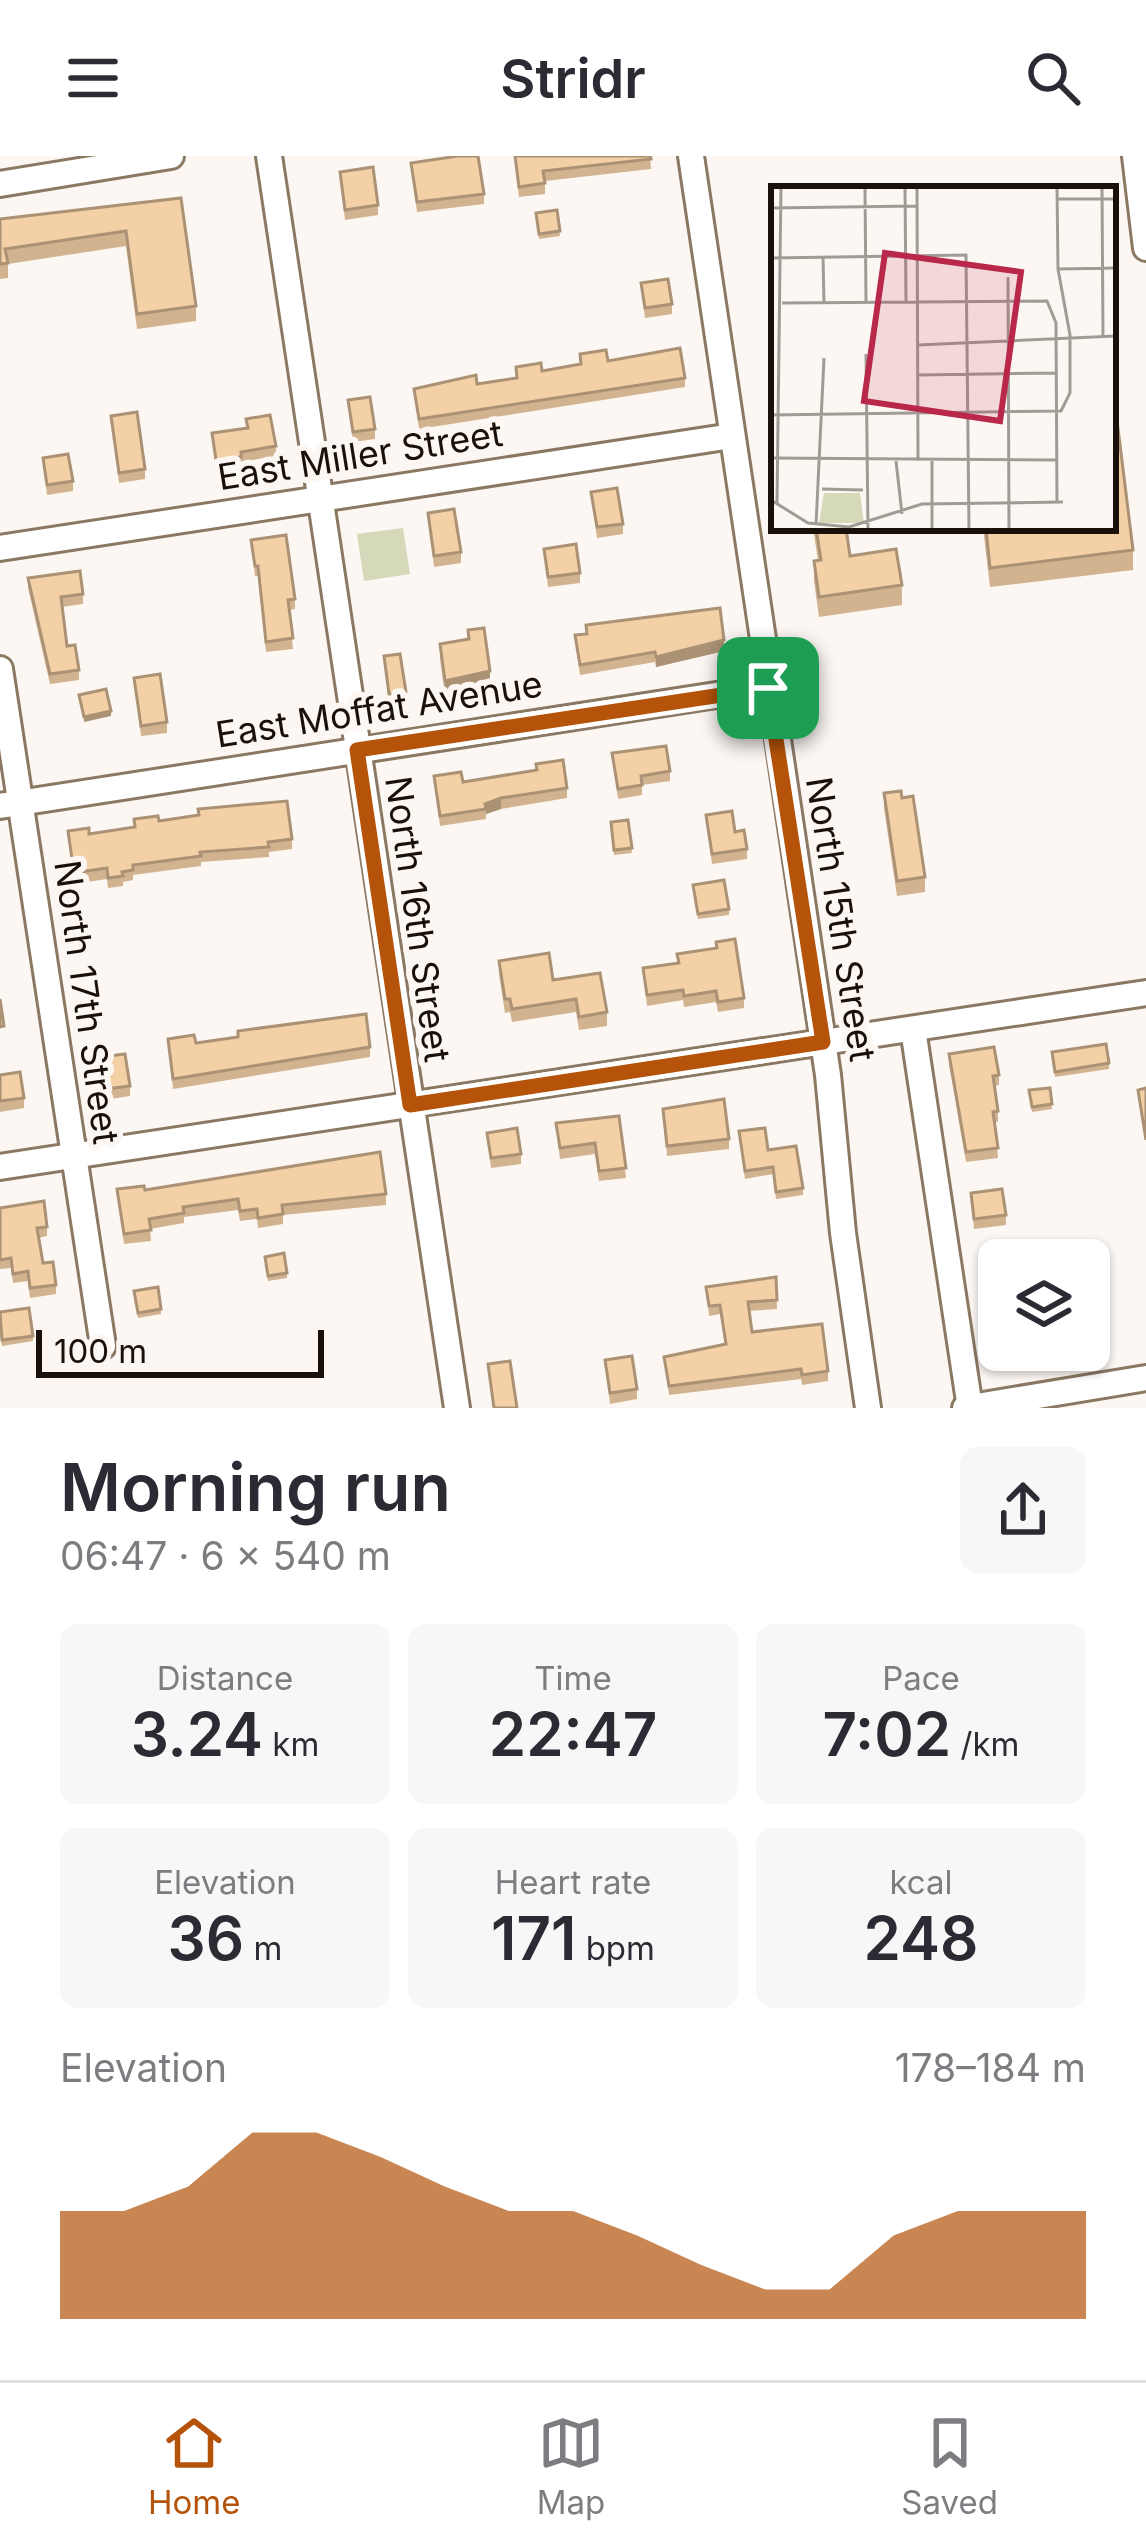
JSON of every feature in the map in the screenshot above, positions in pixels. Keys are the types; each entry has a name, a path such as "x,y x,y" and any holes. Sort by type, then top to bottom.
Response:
{"street":[{"path":"0,184 171,156"},
{"name":"North 16th Street","path":"269,156 457,1408"},
{"name":"North 15th Street","path":"691,156 823,1042 848,1277 868,1408"},
{"path":"1135,156 1146,248"},
{"name":"East Miller Street","path":"0,548 732,436"},
{"name":"North 17th Street","path":"0,669 10,804 103,1346"},
{"name":"East Moffat Avenue","path":"10,804 768,688"},
{"path":"0,1167 1146,993"},
{"name":"North 15th Street","path":"913,1029 968,1408"},
{"path":"968,1408 1146,1378"}],"green space":[{"path":"403,528 410,574 364,581 357,534"}],"building":[{"path":"478,156 484,194 417,202 411,163"},
{"path":"515,156 651,159 543,171 545,183 519,187"},
{"path":"373,167 378,205 345,210 340,172"},
{"path":"181,198 196,306 137,314 126,231 5,249 8,263 0,264 0,219"},
{"path":"557,210 560,231 539,234 536,213"},
{"path":"668,279 672,304 645,308 641,283"},
{"path":"680,348 685,378 419,419 414,389 476,375 477,384 517,378 516,367 541,363 542,371 581,364 580,354 606,350 608,361"},
{"path":"370,397 375,429 353,432 348,400"},
{"path":"137,412 145,469 119,473 111,416"},
{"path":"1116,412 1133,550 990,568 986,531 1116,531"},
{"path":"270,415 276,446 216,460 212,433 248,428 246,419"},
{"path":"68,454 73,481 47,485 43,458"},
{"path":"617,488 623,524 597,527 591,492"},
{"path":"454,509 461,552 434,556 428,513"},
{"path":"816,531 846,531 850,556 896,549 902,585 819,597 814,561 821,560"},
{"path":"286,535 295,599 288,600 293,638 266,642 251,540"},
{"path":"576,544 580,573 548,577 544,549"},
{"path":"80,571 83,594 61,597 67,646 75,645 79,670 50,674 28,578"},
{"path":"720,608 724,640 656,657 655,652 580,665 575,635 587,634 586,625"},
{"path":"484,628 490,671 445,681 440,644 469,639 468,630"},
{"path":"400,654 406,692 389,694 384,656"},
{"path":"160,674 167,722 141,726 134,678"},
{"path":"106,689 111,711 84,717 79,695"},
{"path":"666,746 670,771 641,776 642,785 618,789 612,753"},
{"path":"563,760 567,788 501,798 485,804 486,809 440,816 434,776 461,772 463,782 537,770 536,764"},
{"path":"901,791 902,798 913,796 925,877 897,881 884,793"},
{"path":"287,801 292,839 268,842 269,847 200,852 201,856 133,865 123,876 108,878 107,868 74,873 68,831 89,828 89,834 135,827 134,819 158,816 159,821 199,815 198,809"},
{"path":"732,811 735,832 744,830 747,849 712,854 706,815"},
{"path":"628,820 632,848 614,850 611,822"},
{"path":"724,880 729,909 698,914 693,885"},
{"path":"735,939 744,998 718,1002 716,991 647,995 643,968 679,963 677,954 717,948 716,942"},
{"path":"549,953 553,980 600,973 607,1012 579,1017 576,999 512,1009 510,999 505,999 499,961"},
{"path":"366,1014 370,1047 173,1079 168,1039 194,1035 196,1043 238,1037 238,1031"},
{"path":"1106,1044 1109,1063 1055,1072 1052,1052"},
{"path":"994,1047 999,1075 993,1076 998,1148 966,1152 949,1054"},
{"path":"125,1054 130,1086 105,1089 101,1057"},
{"path":"20,1072 24,1098 0,1101 0,1075"},
{"path":"1050,1088 1052,1104 1032,1107 1029,1090"},
{"path":"1146,1088 1146,1140 1138,1090"},
{"path":"724,1099 729,1139 667,1146 663,1109"},
{"path":"619,1116 626,1168 599,1171 595,1143 560,1148 556,1123"},
{"path":"517,1128 521,1154 491,1158 487,1133"},
{"path":"765,1128 768,1150 796,1146 803,1188 776,1192 773,1167 745,1171 739,1131"},
{"path":"380,1152 386,1194 282,1205 283,1214 258,1218 257,1209 240,1211 238,1199 183,1207 184,1213 149,1219 151,1230 124,1234 117,1189 144,1186 145,1190"},
{"path":"1002,1189 1006,1215 974,1219 971,1193"},
{"path":"44,1201 47,1227 37,1228 43,1263 53,1262 56,1285 30,1288 28,1271 13,1274 11,1258 0,1260 0,1208"},
{"path":"284,1253 287,1273 268,1276 265,1257"},
{"path":"776,1277 777,1300 748,1302 752,1332 822,1324 828,1371 802,1375 801,1369 669,1386 664,1357 726,1344 720,1305 709,1306 706,1287"},
{"path":"158,1287 161,1309 138,1313 134,1291"},
{"path":"29,1308 33,1336 2,1340 0,1312"},
{"path":"632,1356 637,1389 610,1393 605,1360"},
{"path":"510,1361 517,1408 494,1408 488,1364"}],"route":[{"path":"768,688 823,1042 410,1105 357,750 768,688"}]}
